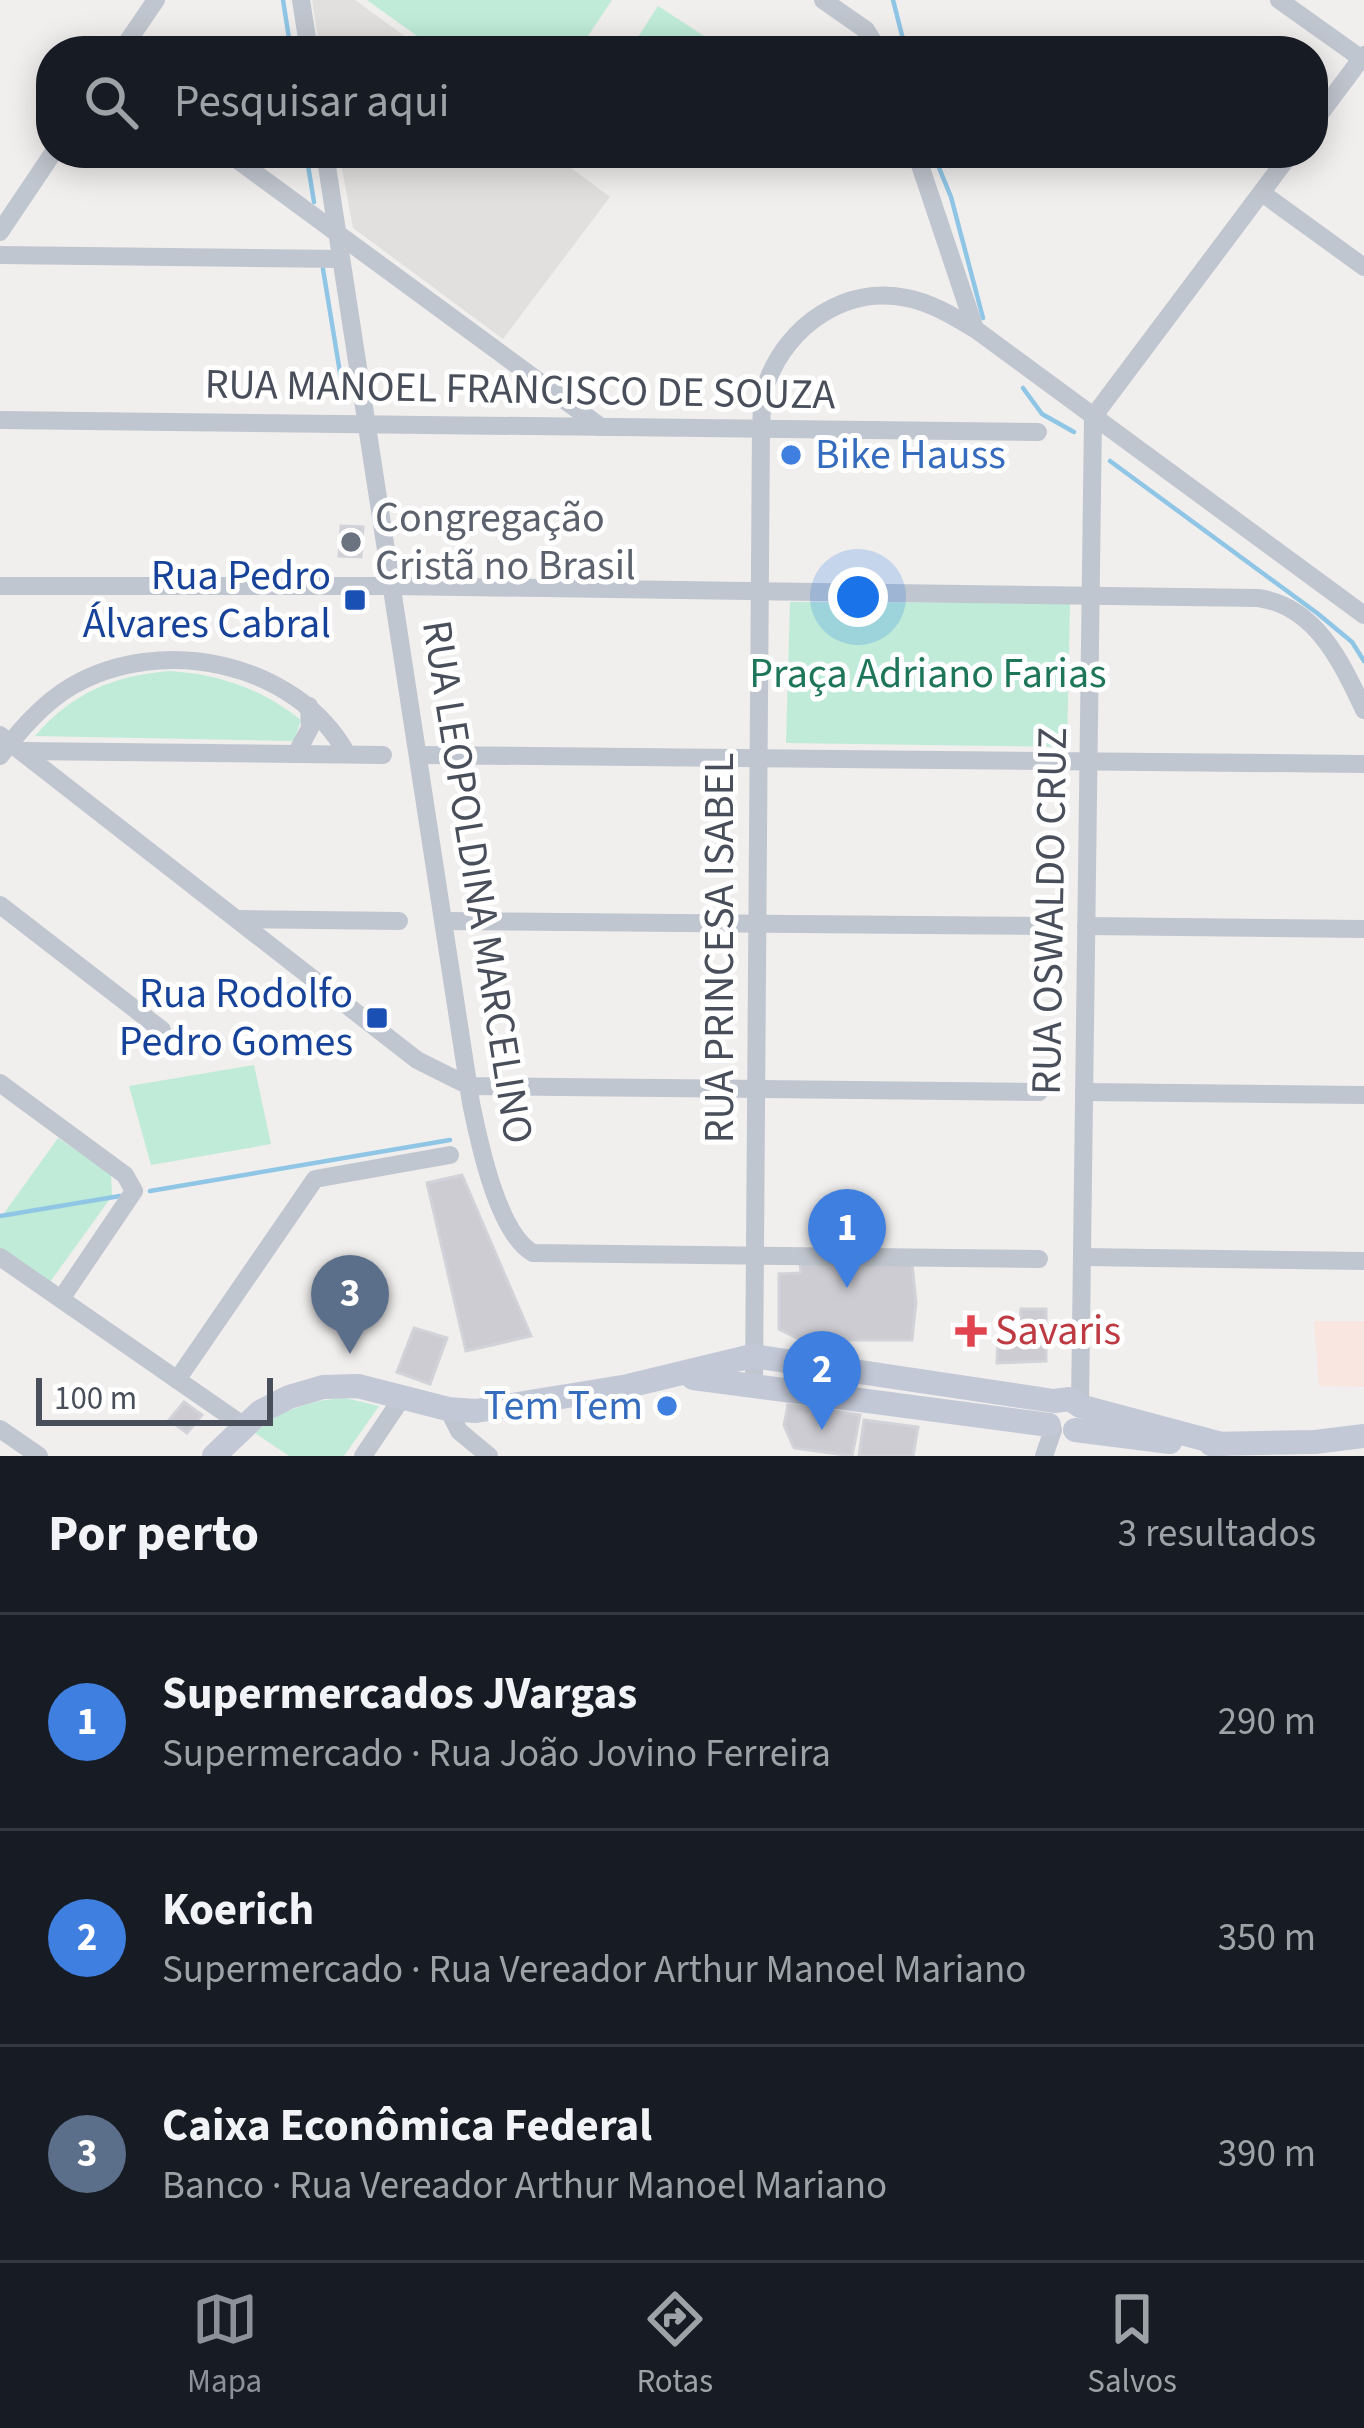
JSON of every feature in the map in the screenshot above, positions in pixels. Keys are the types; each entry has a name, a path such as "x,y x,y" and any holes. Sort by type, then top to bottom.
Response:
{"main road":[{"path":"214,1456 260,1412 289,1397 323,1388 358,1386 448,1409 518,1407 752,1356 916,1378 1062,1418"},
{"path":"672,1376 912,1407 1062,1418 1222,1444 1358,1443"},
{"path":"912,1407 916,1378"}],"street":[{"path":"131,36 155,0"},
{"path":"301,0 307,36"},
{"path":"824,0 870,36"},
{"path":"1279,0 1325,36"},
{"path":"1328,38 1361,64 1328,105"},
{"path":"0,232 43,168"},
{"path":"248,168 602,427"},
{"name":"RUA LEOPOLDINA MARCELINO","path":"327,168 469,1086 494,1188 518,1243 533,1253 753,1257"},
{"path":"921,168 975,329"},
{"path":"1093,417 1280,168"},
{"path":"1262,193 1364,267"},
{"path":"0,255 341,260"},
{"name":"RUA PRINCESA ISABEL","path":"754,1384 761,429 764,389 800,332 847,300 876,295 910,298 946,312 1363,612"},
{"name":"RUA OSWALDO CRUZ","path":"1044,1456 1062,1418 1082,1257 1093,417"},
{"name":"RUA MANOEL FRANCISCO DE SOUZA","path":"0,420 1039,432"},
{"path":"0,586 392,586 1258,598 1282,604 1304,618 1330,647 1364,710"},
{"path":"8,746 69,687 104,671 147,662 189,661 240,671 309,706 329,725 347,754"},
{"path":"296,754 310,728 309,706"},
{"path":"8,746 383,754"},
{"path":"8,746 417,1060 469,1086 1039,1092"},
{"path":"418,755 1364,764"},
{"path":"0,904 162,1030"},
{"path":"238,919 399,921"},
{"path":"444,921 1048,926"},
{"path":"1086,926 1364,928"},
{"path":"0,1082 125,1175 134,1191 61,1299"},
{"path":"1084,1093 1364,1096"},
{"path":"177,1379 315,1179 450,1155"},
{"path":"0,1257 244,1426"},
{"path":"753,1257 1039,1259"},
{"path":"1082,1257 1364,1261"},
{"path":"363,1456 402,1398"},
{"path":"448,1409 459,1431 489,1456"},
{"path":"0,1429 39,1456"}],"shaded area":[{"path":"312,0 355,0 404,36 318,36"},
{"path":"342,168 571,168 610,197 503,339 353,228"},
{"path":"1314,1321 1364,1321 1364,1387 1319,1386"}],"green space":[{"path":"367,0 612,0 588,36 417,36"},
{"path":"658,6 704,36 639,36"},
{"name":"Praça Adriano Farias","path":"790,602 1070,603 1067,747 786,743"},
{"path":"170,671 223,680 270,699 301,720 294,741 35,736 64,708 95,689"},
{"path":"254,1065 271,1144 151,1165 129,1086"},
{"path":"58,1138 111,1173 112,1196 50,1282 0,1248 0,1219"},
{"path":"345,1398 379,1406 344,1456 289,1456 255,1433 297,1408"}],"building":[{"name":"Congregação Cristã no Brasil","path":"341,526 363,527 361,557 339,556"},
{"path":"462,1175 531,1336 466,1351 427,1183"},
{"path":"800,1263 912,1264 916,1302 912,1340 801,1340 779,1329 779,1274 801,1273"},
{"path":"1021,1309 1046,1309 1046,1361 997,1363 998,1335 1020,1334"},
{"path":"414,1328 447,1338 430,1384 397,1372"},
{"path":"184,1402 202,1415 187,1433 169,1420"},
{"path":"788,1405 860,1415 852,1456 794,1448 784,1425"},
{"path":"864,1420 918,1427 913,1456 859,1456"}],"waterway":[{"path":"283,0 289,36"},
{"path":"893,0 902,36"},
{"path":"308,168 314,202"},
{"path":"939,168 983,318"},
{"path":"323,269 345,403"},
{"path":"1023,388 1042,414 1074,432"},
{"path":"1110,461 1317,613 1352,642 1364,661"},
{"path":"150,1191 450,1140"},
{"path":"0,1216 120,1196"}],"place":[{"name":"Bike Hauss","path":"791,455"},
{"name":"Congregação Cristã no Brasil","path":"351,542"},
{"name":"Rua Pedro Álvares Cabral","path":"355,600"},
{"name":"Rua Rodolfo Pedro Gomes","path":"377,1018"},
{"name":"Supermercados JVargas","path":"847,1288"},
{"name":"Savaris","path":"971,1331"},
{"name":"Caixa Econômica Federal","path":"350,1354"},
{"name":"Tem Tem","path":"667,1406"},
{"name":"Koerich","path":"822,1430"}]}
